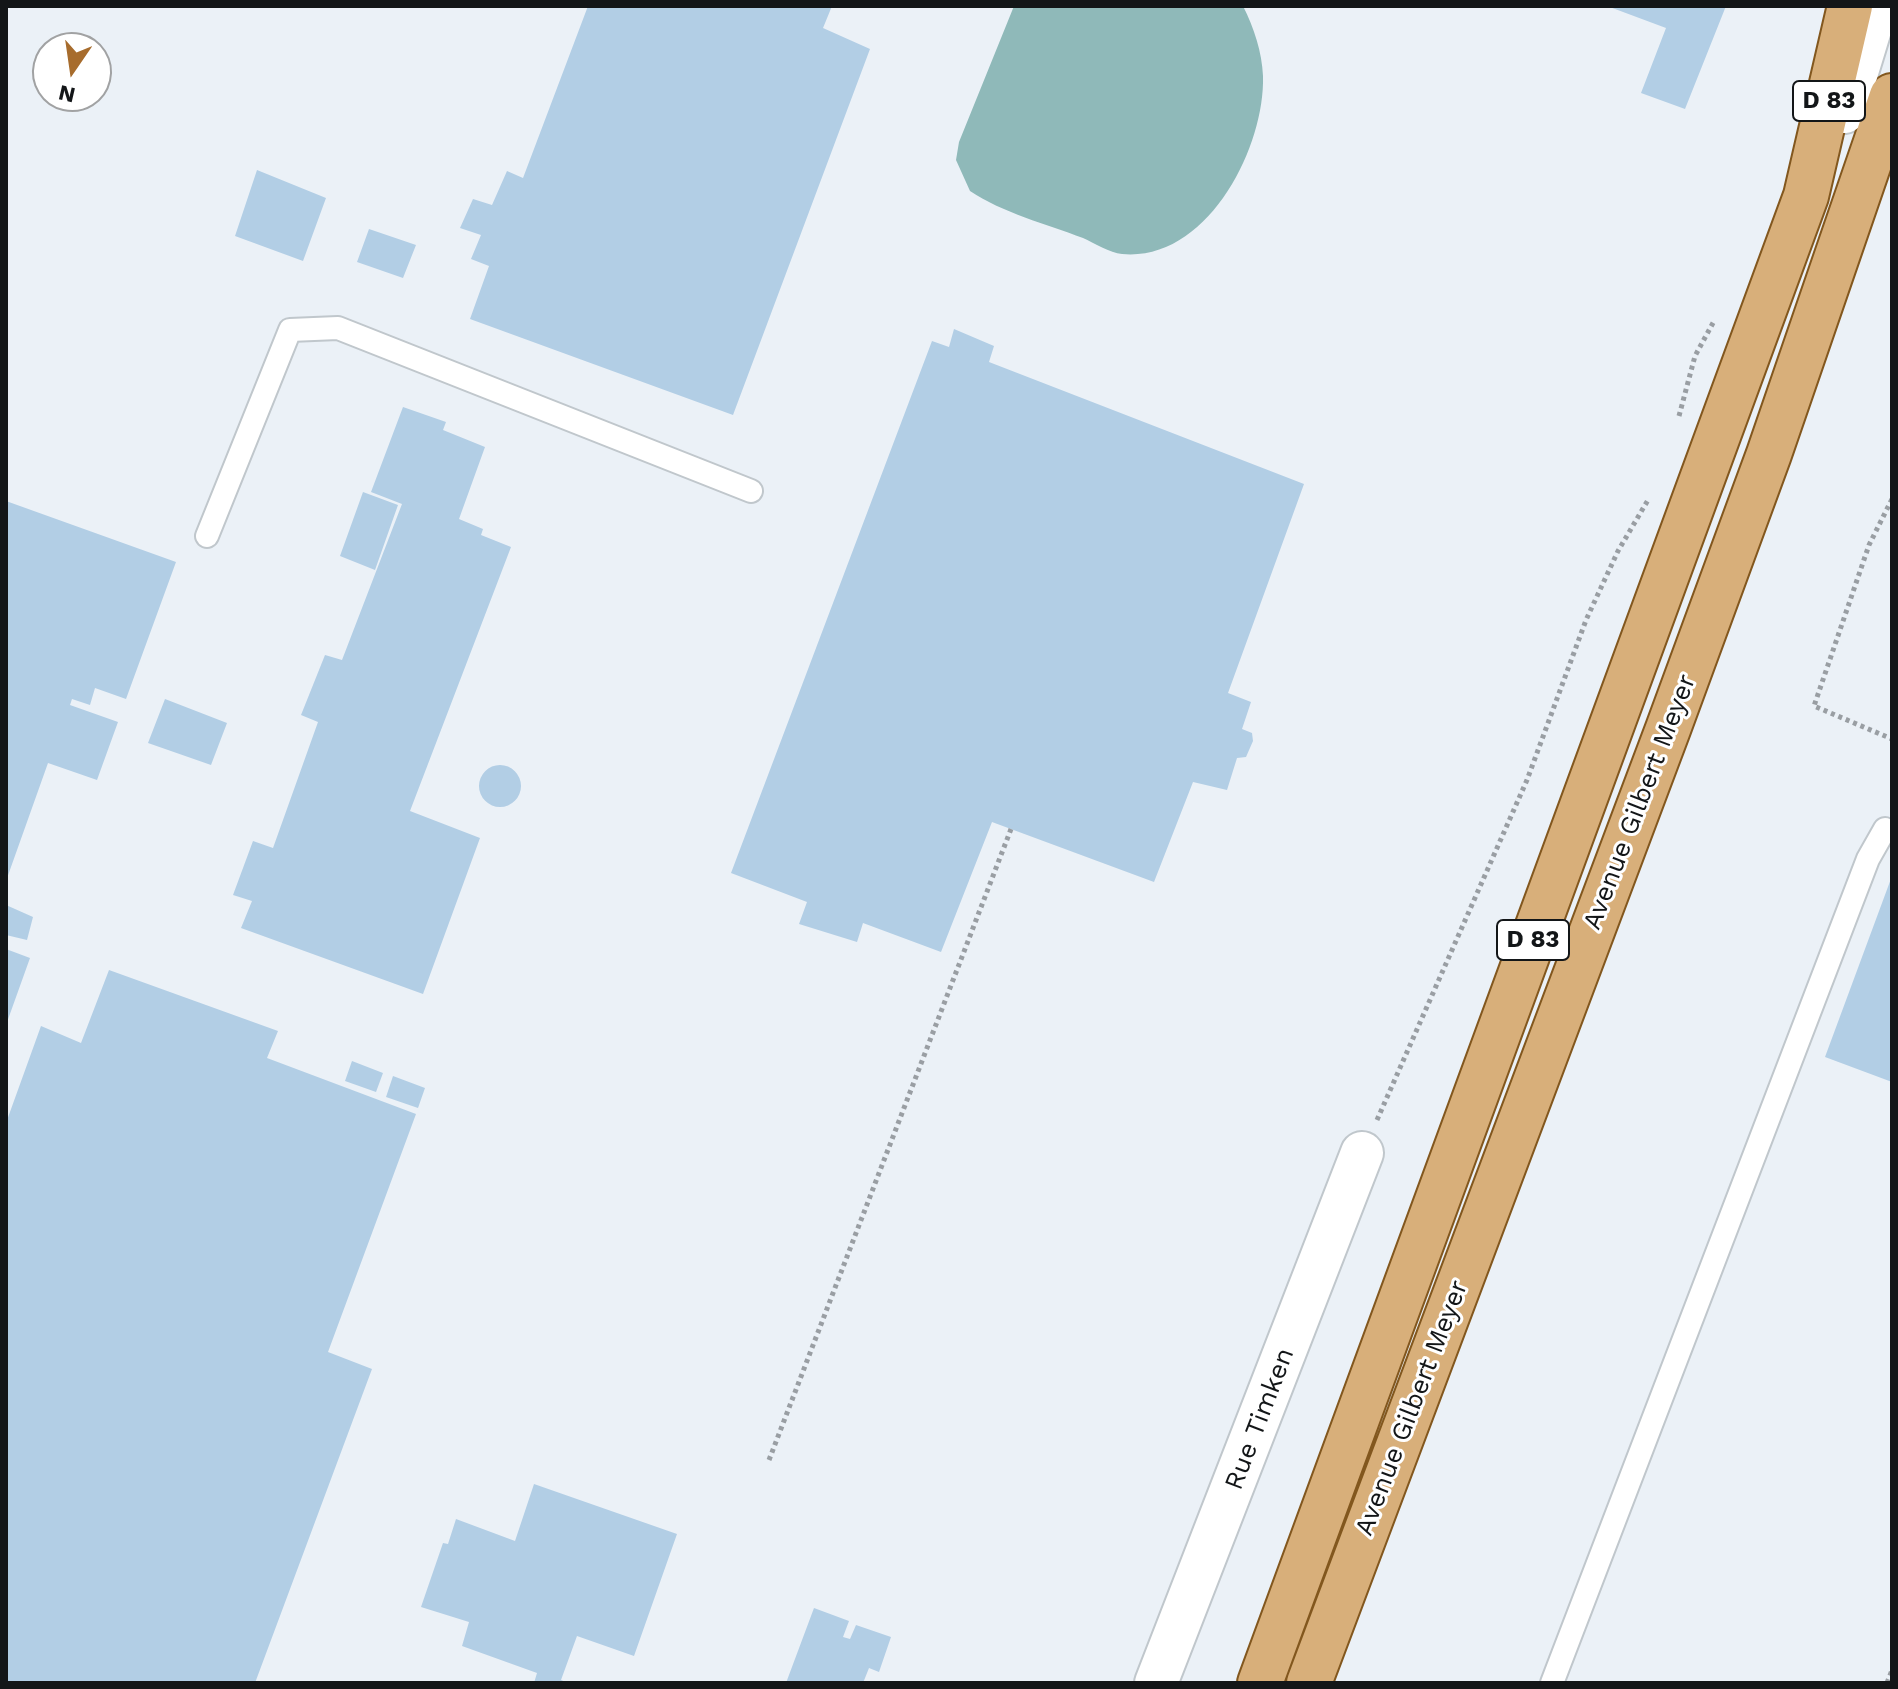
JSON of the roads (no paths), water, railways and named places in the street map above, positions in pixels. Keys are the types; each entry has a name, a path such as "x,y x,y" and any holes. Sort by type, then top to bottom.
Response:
{"main road":[{"name":"Avenue Gilbert Meyer","path":"1806,196 1850,6"},
{"name":"Avenue Gilbert Meyer","path":"1260,1683 1806,196 1842,119 1876,6"},
{"name":"Avenue Gilbert Meyer","path":"1309,1683 1674,715 1769,454 1892,96"}],"street":[{"name":"Rue Timken","path":"1156,1683 1362,1153"}],"lane":[{"path":"207,536 290,330 338,328 751,491"},
{"path":"1552,1683 1868,859 1885,829"}]}
